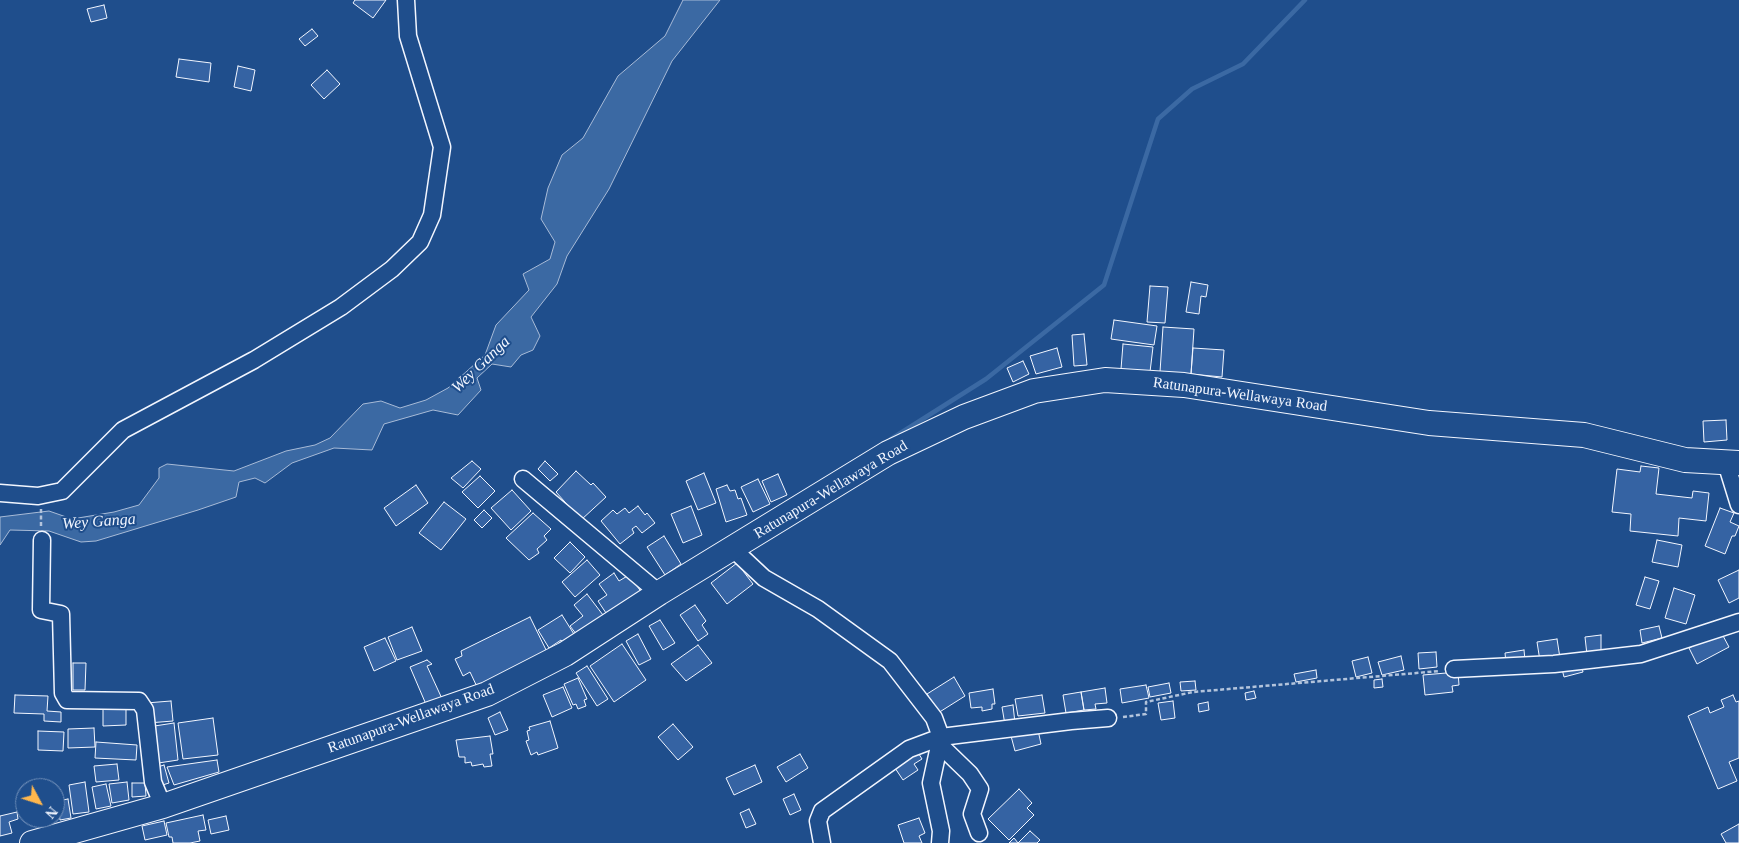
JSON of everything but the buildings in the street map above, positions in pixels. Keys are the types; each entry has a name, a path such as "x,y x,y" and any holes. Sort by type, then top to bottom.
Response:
{"highway":[{"name":"Ratunapura-Wellawaya Road","path":"32,843 162,806 487,694 565,654 658,593 888,453 964,417 1034,391 1105,380 1184,385 1429,423 1584,435 1685,460 1732,463"}],"street":[{"path":"0,493 38,496 62,491 123,430 254,360 341,307 392,268 420,242 432,215 442,147 408,36 406,0"},
{"path":"1732,463 1739,504"},
{"path":"523,480 658,593"},
{"path":"42,540 41,610 61,614 63,693 67,700 139,702 144,710 152,782 162,806"},
{"path":"733,549 764,578 818,609 890,661 934,718 940,740 970,774 980,789 972,814 979,833"},
{"path":"1454,670 1554,664 1640,654 1739,622"},
{"path":"822,843 818,821 822,811 909,749 940,740 1071,721 1108,718"},
{"path":"940,740 931,783 941,831 940,843"}],"path":[{"path":"40,504 42,540"},
{"path":"1108,718 1146,714 1146,702 1193,692 1454,670"}],"water":[{"name":"Wey Ganga","path":"683,0 720,0 672,61 609,189 567,256 557,284 531,317 540,336 533,350 521,355 511,367 492,364 477,378 481,390 458,415 433,410 384,424 372,450 334,448 292,463 265,483 255,478 239,482 236,497 96,541 81,542 49,531 10,530 0,545 0,517 49,511 72,519 114,512 139,505 159,478 159,468 167,464 234,471 286,451 315,445 330,438 363,404 381,401 400,408 426,400 448,388 485,355 496,325 529,290 523,274 550,259 555,242 541,219 548,188 562,155 583,138 618,76 665,36"}],"waterway":[{"path":"891,439 986,379 1104,285 1158,119 1192,89 1243,64 1305,0"}]}
